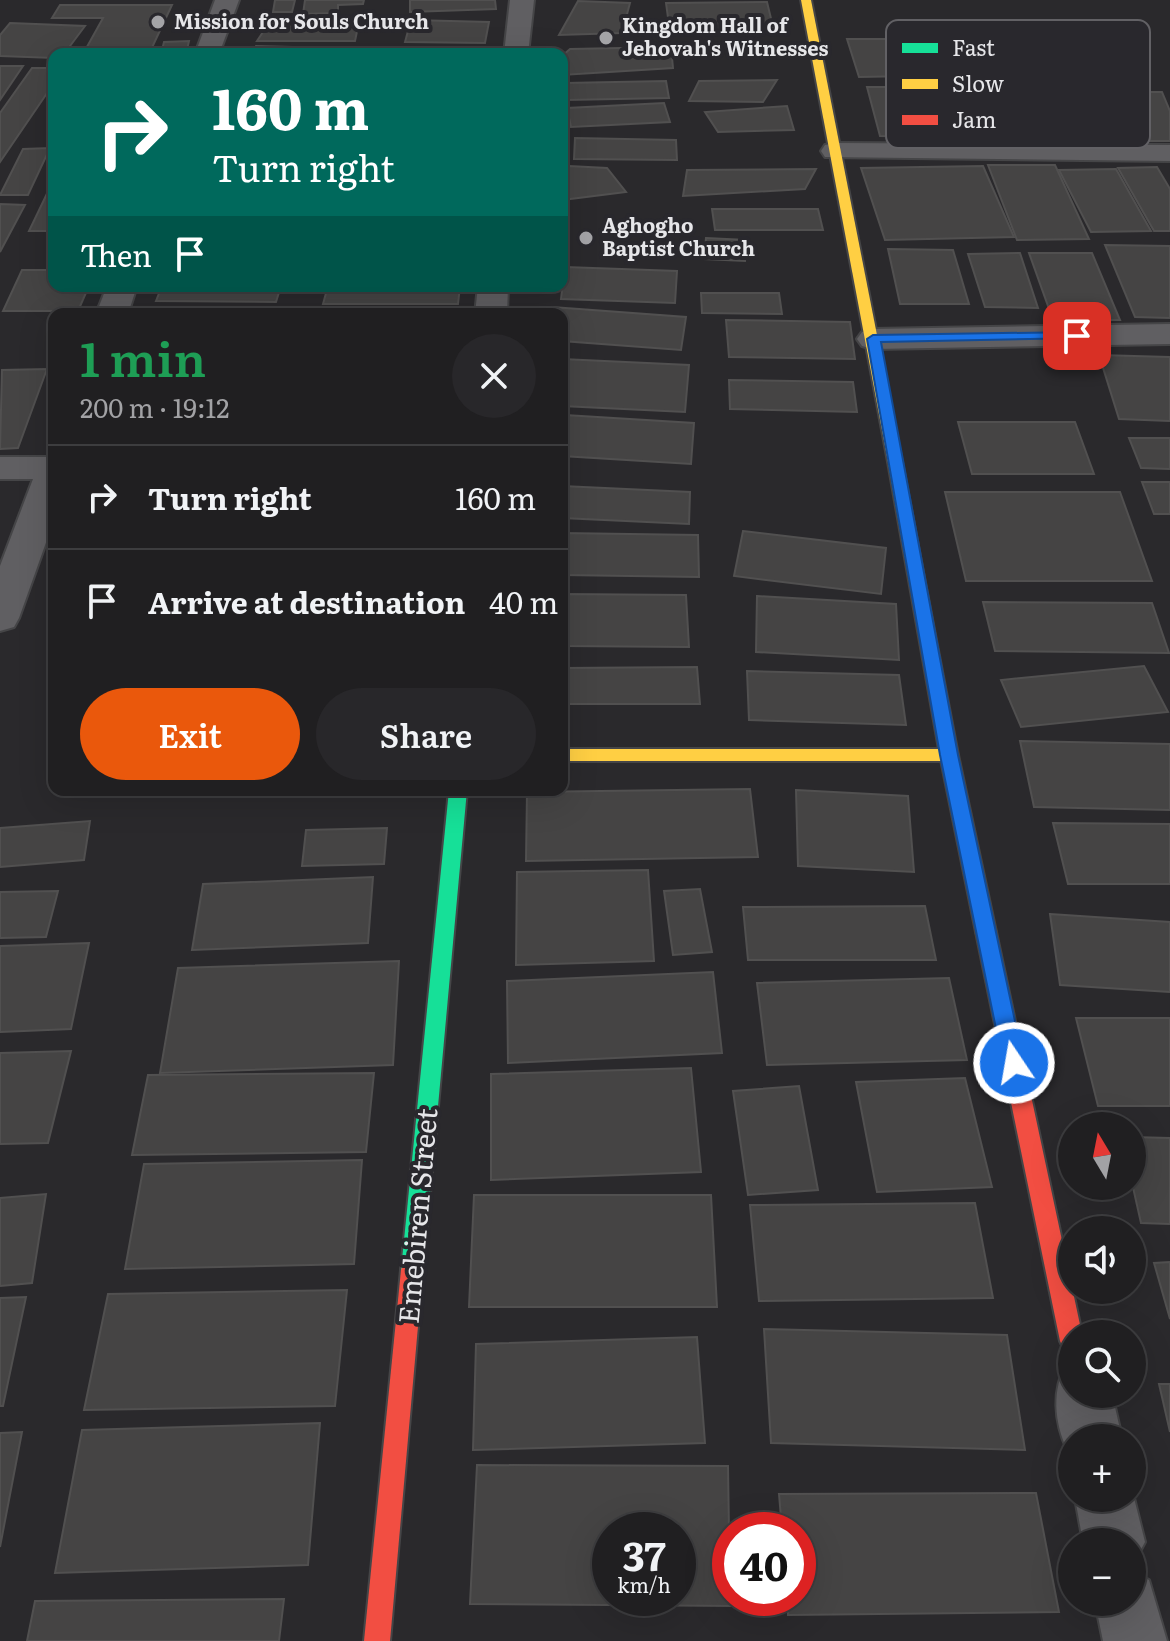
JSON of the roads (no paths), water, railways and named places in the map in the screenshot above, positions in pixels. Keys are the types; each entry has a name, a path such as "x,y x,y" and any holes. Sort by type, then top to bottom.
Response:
{"street":[{"path":"209,48 227,0"},
{"path":"517,48 522,0"},
{"path":"806,0 873,339 949,755 1068,1320"},
{"path":"835,151 1170,153"},
{"path":"873,339 1170,334"},
{"path":"0,468 48,469"},
{"path":"0,618 48,486"},
{"path":"568,755 949,755"},
{"name":"Emebiren Street","path":"377,1641 457,796"},
{"path":"1130,1616 1135,1641"}],"place":[{"name":"Mission for Souls Church","path":"158,22"},
{"name":"Kingdom Hall of Jehovah's Witnesses","path":"606,38"},
{"name":"Aghogho Baptist Church","path":"586,238"}]}
